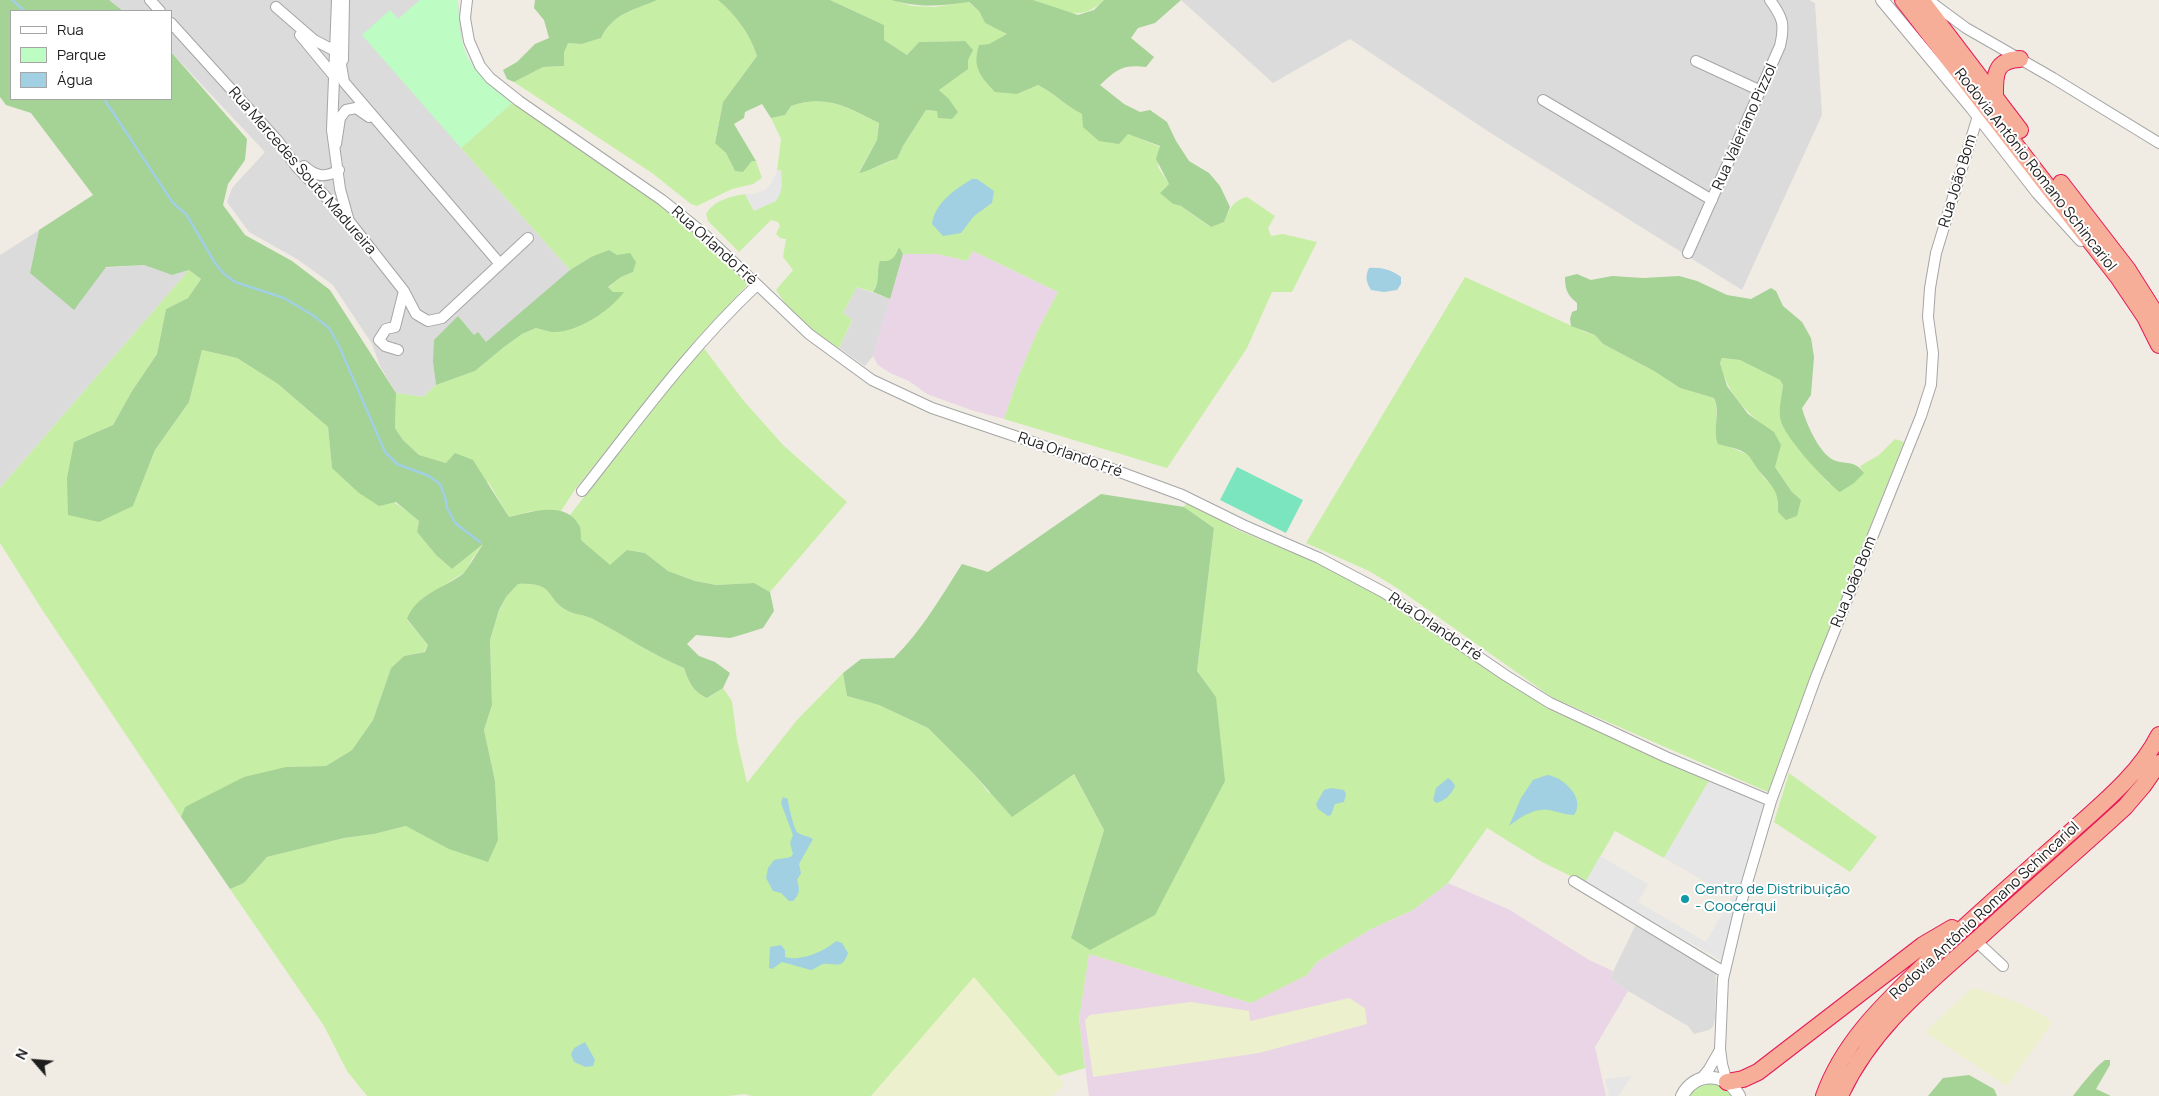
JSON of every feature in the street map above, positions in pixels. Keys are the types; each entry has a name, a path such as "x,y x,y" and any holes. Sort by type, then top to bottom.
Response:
{"highway":[{"name":"Rodovia Antônio Romano Schincariol","path":"1903,0 2118,277 2145,317 2159,345"},
{"name":"Rodovia Antônio Romano Schincariol","path":"1921,0 2128,270 2159,319"},
{"path":"1995,98 1996,74 2000,66 2005,62 2020,59"},
{"name":"Rodovia Antônio Romano Schincariol","path":"1824,1096 1845,1054 1872,1015 1978,913 2104,802 2136,769 2159,735"},
{"name":"Rodovia Antônio Romano Schincariol","path":"1840,1096 1848,1078 1880,1030 1928,981 2125,807 2159,763"},
{"path":"1727,1082 1743,1079 1758,1072 1924,945 1978,913"}],"street":[{"path":"150,0 159,10"},
{"path":"337,0 332,130 340,188 349,221"},
{"path":"344,0 342,78 384,126 392,138"},
{"name":"Rua Orlando Fré","path":"467,0 465,18 468,41 480,66 490,78 519,101 662,200 703,233 809,334 872,380 932,408 1109,468 1182,495 1243,526 1319,558 1385,593 1505,675 1550,703 1666,757 1771,802"},
{"name":"Rua Valeriano Pizzol","path":"1688,253 1780,46 1784,28 1780,14 1770,0"},
{"path":"1882,0 1978,116 2038,193 2118,277"},
{"path":"1928,0 1966,28 2159,143"},
{"path":"273,4 308,36 339,53 342,64"},
{"path":"273,4 334,76"},
{"name":"Rua Mercedes Souto Madureira","path":"172,24 278,141 296,166 349,221 404,292 416,314 428,320 442,318 500,264"},
{"path":"320,43 329,42 336,28"},
{"path":"1696,62 1761,91"},
{"path":"334,92 338,99 345,104 367,114 392,138 500,264 528,238"},
{"path":"1543,100 1712,200"},
{"path":"335,150 342,114 351,108 356,108"},
{"name":"Rua João Bom","path":"1720,1049 1724,972 1741,902 1771,802 1816,677 1921,416 1931,385 1933,353 1928,317 1930,288 1936,253 1978,116"},
{"path":"278,141 314,174 330,175 339,170"},
{"path":"582,491 697,346 725,314 757,285"},
{"path":"398,350 385,346 379,340 386,329 395,327 404,292"},
{"path":"1574,881 1724,972"},
{"path":"1975,940 2003,966"},
{"path":"1720,1049 1727,1082 1739,1096"},
{"path":"1682,1096 1692,1084 1701,1079 1720,1049"},
{"path":"1701,1079 1716,1078 1727,1082"}],"shaded area":[{"path":"109,0 458,0 463,49 473,68 512,103 461,148 570,270 486,343 474,335 458,316 433,362 436,385 423,397 396,393 380,366 372,344 333,285 297,259 249,232 227,202 232,188 265,152 172,53 172,10 122,10"},
{"path":"1181,0 1809,0 1815,3 1822,115 1742,290 1489,132 1350,39 1273,83"},
{"path":"781,170 782,185 776,201 754,211 745,194 755,194 765,190 772,182 777,171"},
{"path":"39,230 30,273 144,265 172,275 189,270 0,488 0,255"},
{"path":"973,251 1058,292 1038,330 1019,375 1004,419 971,410 927,394 909,381 890,373 878,365 873,356 903,254 938,254 967,261"},
{"path":"857,287 890,299 873,356 865,366 839,348 852,321 843,313"},
{"path":"1710,779 1767,803 1726,963 1585,883 1600,856 1648,884 1638,902 1706,942 1732,897 1664,858"},
{"path":"1448,883 1510,910 1589,960 1613,971 1610,978 1628,991 1595,1047 1606,1096 1089,1096 1079,1019 1089,954 1251,1003 1307,975 1317,962 1371,929 1413,910"},
{"path":"1637,922 1716,971 1715,1018 1713,1027 1709,1030 1694,1034 1688,1026 1628,991 1610,978"},
{"path":"1632,1076 1618,1096 1609,1096 1605,1079"}],"green space":[{"path":"0,0 109,0 122,10 10,10 10,100 172,100 172,53 247,139 245,160 228,184 223,205 245,235 292,261 330,290 396,393 395,428 403,440 419,455 446,463 455,453 473,460 509,517 547,510 565,512 573,517 579,525 581,540 610,565 627,550 645,553 668,571 695,581 716,585 754,583 770,592 774,611 763,628 730,638 696,635 687,644 699,656 715,662 730,673 723,688 707,698 692,686 684,668 593,619 568,611 545,588 530,584 518,584 506,597 499,610 490,640 492,705 484,730 495,781 498,840 488,862 449,849 406,826 374,834 344,838 267,857 244,883 230,889 181,817 185,807 244,777 286,767 326,766 352,750 373,720 391,668 404,656 425,652 428,645 407,619 411,610 424,597 464,573 483,544 452,569 436,555 417,532 419,521 396,502 379,506 359,493 332,468 328,427 278,384 237,358 202,350 189,402 155,450 133,506 99,522 68,515 67,478 74,442 113,425 132,391 157,354 166,309 188,298 201,279 189,270 172,275 144,265 106,267 74,310 30,273 39,230 93,195 31,113 6,105 0,97"},
{"path":"420,0 458,0 461,36 469,60 485,80 512,103 461,148 362,35 390,10 398,19"},
{"path":"535,0 657,0 618,17 606,29 601,38 582,44 568,43 564,53 564,66 543,67 514,82 507,79 503,70 517,62 535,44 549,38 544,20 534,8"},
{"path":"657,0 718,0 742,25 757,56 723,102 715,142 726,153 735,171 743,172 752,161 756,161 762,178 753,184 732,189 697,206 691,204 652,173 514,82 543,67 564,66 564,53 568,43 582,44 601,38 606,29 618,17"},
{"path":"718,0 830,0 884,25 884,40 907,55 919,42 965,41 973,50 968,60 968,69 939,90 948,98 958,112 952,119 938,118 937,111 926,110 897,159 859,173 877,140 879,123 847,107 815,101 791,106 785,115 771,118 762,104 745,112 744,118 734,124 756,161 752,161 743,172 735,171 726,153 715,143 723,102 757,56 742,25"},
{"path":"830,0 891,0 912,6 935,7 968,2 979,11 985,23 1008,34 989,44 980,45 1017,94 1038,85 1082,114 1160,147 1158,167 1169,184 1161,192 1173,204 1181,206 1210,227 1224,222 1235,203 1247,197 1275,216 1268,228 1271,236 1283,234 1317,242 1292,292 1272,292 1247,348 1167,468 1004,419 1019,375 1038,330 1058,292 973,251 967,261 938,254 903,254 899,247 895,258 878,267 880,276 873,292 857,287 843,313 852,320 839,348 820,337 803,323 776,290 793,270 783,257 786,239 780,238 776,234 780,226 778,222 771,220 739,252 708,221 706,214 709,209 718,202 740,195 745,194 754,211 781,170 777,171 781,139 771,118 785,115 791,106 815,101 826,102 846,107 879,123 877,140 859,172 897,159 926,110 937,111 948,98 939,90 951,80 965,41 919,42 907,55 884,40 884,25"},
{"path":"891,0 1033,0 1078,15 1094,10 1104,0 1181,0 1155,23 1138,28 1131,38 1154,57 1146,67 1126,67 1116,71 1100,85 1124,104 1140,112 1150,110 1167,122 1189,161 1209,173 1220,186 1230,207 1224,222 1211,227 1181,206 1173,204 1160,193 1169,184 1156,159 1160,146 1128,134 1119,144 1099,141 1083,127 1082,114 1038,85 1017,94 995,92 979,71 976,59 977,53 979,45 989,44 1007,34 985,23 979,11 969,2 930,6"},
{"path":"1033,0 1104,0 1087,12 1070,13"},
{"path":"512,103 657,203 698,235 749,283 695,341 576,488 561,511 532,511 509,517 489,483 446,463 419,455 403,440 395,428 396,393 423,397 436,385 475,371 522,334 536,328 552,332 623,292 613,292 608,288 621,277 633,272 617,255 591,257 570,270 461,148"},
{"path":"899,247 903,254 890,299 873,292 878,280 880,261 888,261 893,258"},
{"path":"609,250 617,255 630,253 636,262 633,272 621,277 608,287 613,292 624,292 610,307 591,320 571,329 551,332 536,328 522,334 475,371 436,385 433,362 434,340 458,316 474,335 478,332 486,342 570,270 591,257"},
{"path":"189,270 201,279 188,298 166,309 157,354 132,391 113,425 74,442 133,506 155,450 189,402 202,350 237,358 278,384 328,427 332,468 388,498 419,521 417,532 436,555 452,569 484,543 465,572 422,599 407,620 428,645 424,652 404,656 391,668 373,720 352,750 326,766 286,767 185,807 181,817 41,608 0,543 0,488"},
{"path":"1577,274 1591,280 1612,276 1643,278 1679,276 1697,281 1727,295 1751,299 1771,288 1776,291 1783,306 1802,322 1811,338 1814,357 1811,395 1802,408 1810,430 1824,453 1830,458 1858,466 1864,473 1854,483 1840,492 1805,457 1782,425 1780,405 1783,385 1780,380 1740,360 1722,358 1720,363 1727,386 1748,414 1774,432 1781,445 1775,467 1792,492 1801,500 1797,516 1786,520 1778,512 1777,498 1773,487 1749,456 1737,449 1718,444 1716,438 1717,409 1714,398 1680,388 1654,371 1603,344 1595,335 1571,326 1570,319 1572,312 1577,310 1577,303 1567,292 1565,277"},
{"path":"1465,277 1595,335 1603,344 1654,371 1680,388 1714,398 1717,412 1716,438 1727,446 1749,455 1764,478 1773,486 1779,500 1778,512 1792,492 1775,467 1777,454 1774,432 1747,411 1733,394 1723,374 1720,363 1722,358 1740,360 1780,380 1783,385 1780,419 1796,446 1829,484 1863,473 1860,466 1879,455 1895,439 1904,442 1812,672 1768,792 1553,698 1397,588 1369,571 1306,543"},
{"path":"703,347 743,400 783,445 847,502 770,592 754,583 716,585 695,581 668,571 645,553 627,550 610,566 581,540 579,525 570,515 657,402"},
{"path":"1237,467 1303,500 1286,533 1220,500"},
{"path":"1101,494 1184,507 1214,528 1197,671 1216,697 1225,781 1155,915 1090,950 1071,938 1104,830 1074,774 1012,817 973,773 928,728 879,705 847,696 843,673 861,659 894,658 922,625 962,564 988,572"},
{"path":"1187,502 1235,529 1313,561 1382,597 1548,709 1710,779 1664,858 1615,831 1585,883 1542,862 1487,828 1448,883 1413,910 1371,929 1317,962 1307,975 1251,1003 1089,954 1079,1019 1085,1068 1058,1076 974,977 871,1096 752,1096 745,1094 728,1096 367,1096 347,1071 324,1026 230,889 244,883 267,857 344,838 374,834 406,826 426,835 498,840 495,781 484,730 492,705 490,640 499,611 506,597 518,584 530,584 545,588 568,611 593,619 684,668 692,686 708,698 723,688 732,701 737,740 747,783 797,720 843,673 847,696 879,705 928,728 973,773 989,793 1073,773 1104,830 1071,937 1216,697 1197,671 1214,528 1184,507"},
{"path":"1789,773 1877,837 1850,872 1774,822"},
{"path":"974,977 1064,1083 1063,1086 1052,1096 871,1096"},
{"path":"1972,988 2019,1003 2046,1017 2052,1023 2007,1086 1925,1032"},
{"path":"1349,998 1365,1008 1367,1024 1259,1053 1093,1077 1085,1020 1090,1015 1191,1002 1249,1011 1250,1021"},
{"path":"2105,1060 2110,1060 2110,1065 2096,1089 2111,1096 2073,1096 2093,1071"},
{"path":"1969,1075 1994,1089 1997,1096 1928,1096 1943,1078"},
{"path":"1707,1081 1723,1084 1733,1096 1686,1096"}],"water":[{"path":"972,179 977,179 994,191 992,203 974,216 961,233 943,236 932,224 937,210 946,198"},
{"path":"1369,268 1394,272 1401,277 1401,284 1397,290 1384,292 1371,290 1367,279"},
{"path":"1547,775 1560,780 1571,790 1577,802 1577,809 1574,815 1545,809 1539,810 1523,816 1509,826 1521,798 1533,780"},
{"path":"1448,778 1455,786 1447,797 1436,803 1433,800 1436,788"},
{"path":"1331,788 1344,790 1346,794 1344,802 1335,804 1331,815 1328,816 1318,809 1316,804 1324,790"},
{"path":"783,797 788,799 796,831 813,839 799,864 801,873 797,880 799,891 793,901 789,901 781,893 773,891 766,878 768,868 774,860 791,857 793,854 790,843 793,835 781,803"},
{"path":"836,941 842,943 848,953 846,959 841,964 823,964 811,970 782,962 772,969 769,968 770,947 781,945 785,950 785,957 798,958 819,952"},
{"path":"585,1042 595,1060 593,1066 586,1067 574,1062 571,1054 574,1048"}],"waterway":[{"path":"12,0 24,10"},
{"path":"105,100 173,203 186,214 223,273 235,282 284,298 314,316 329,328 339,346 385,452 397,464 429,476 440,484 447,508 455,523 480,542"}],"place":[{"name":"Centro de Distribuição - Coocerqui","path":"1685,899"}]}
